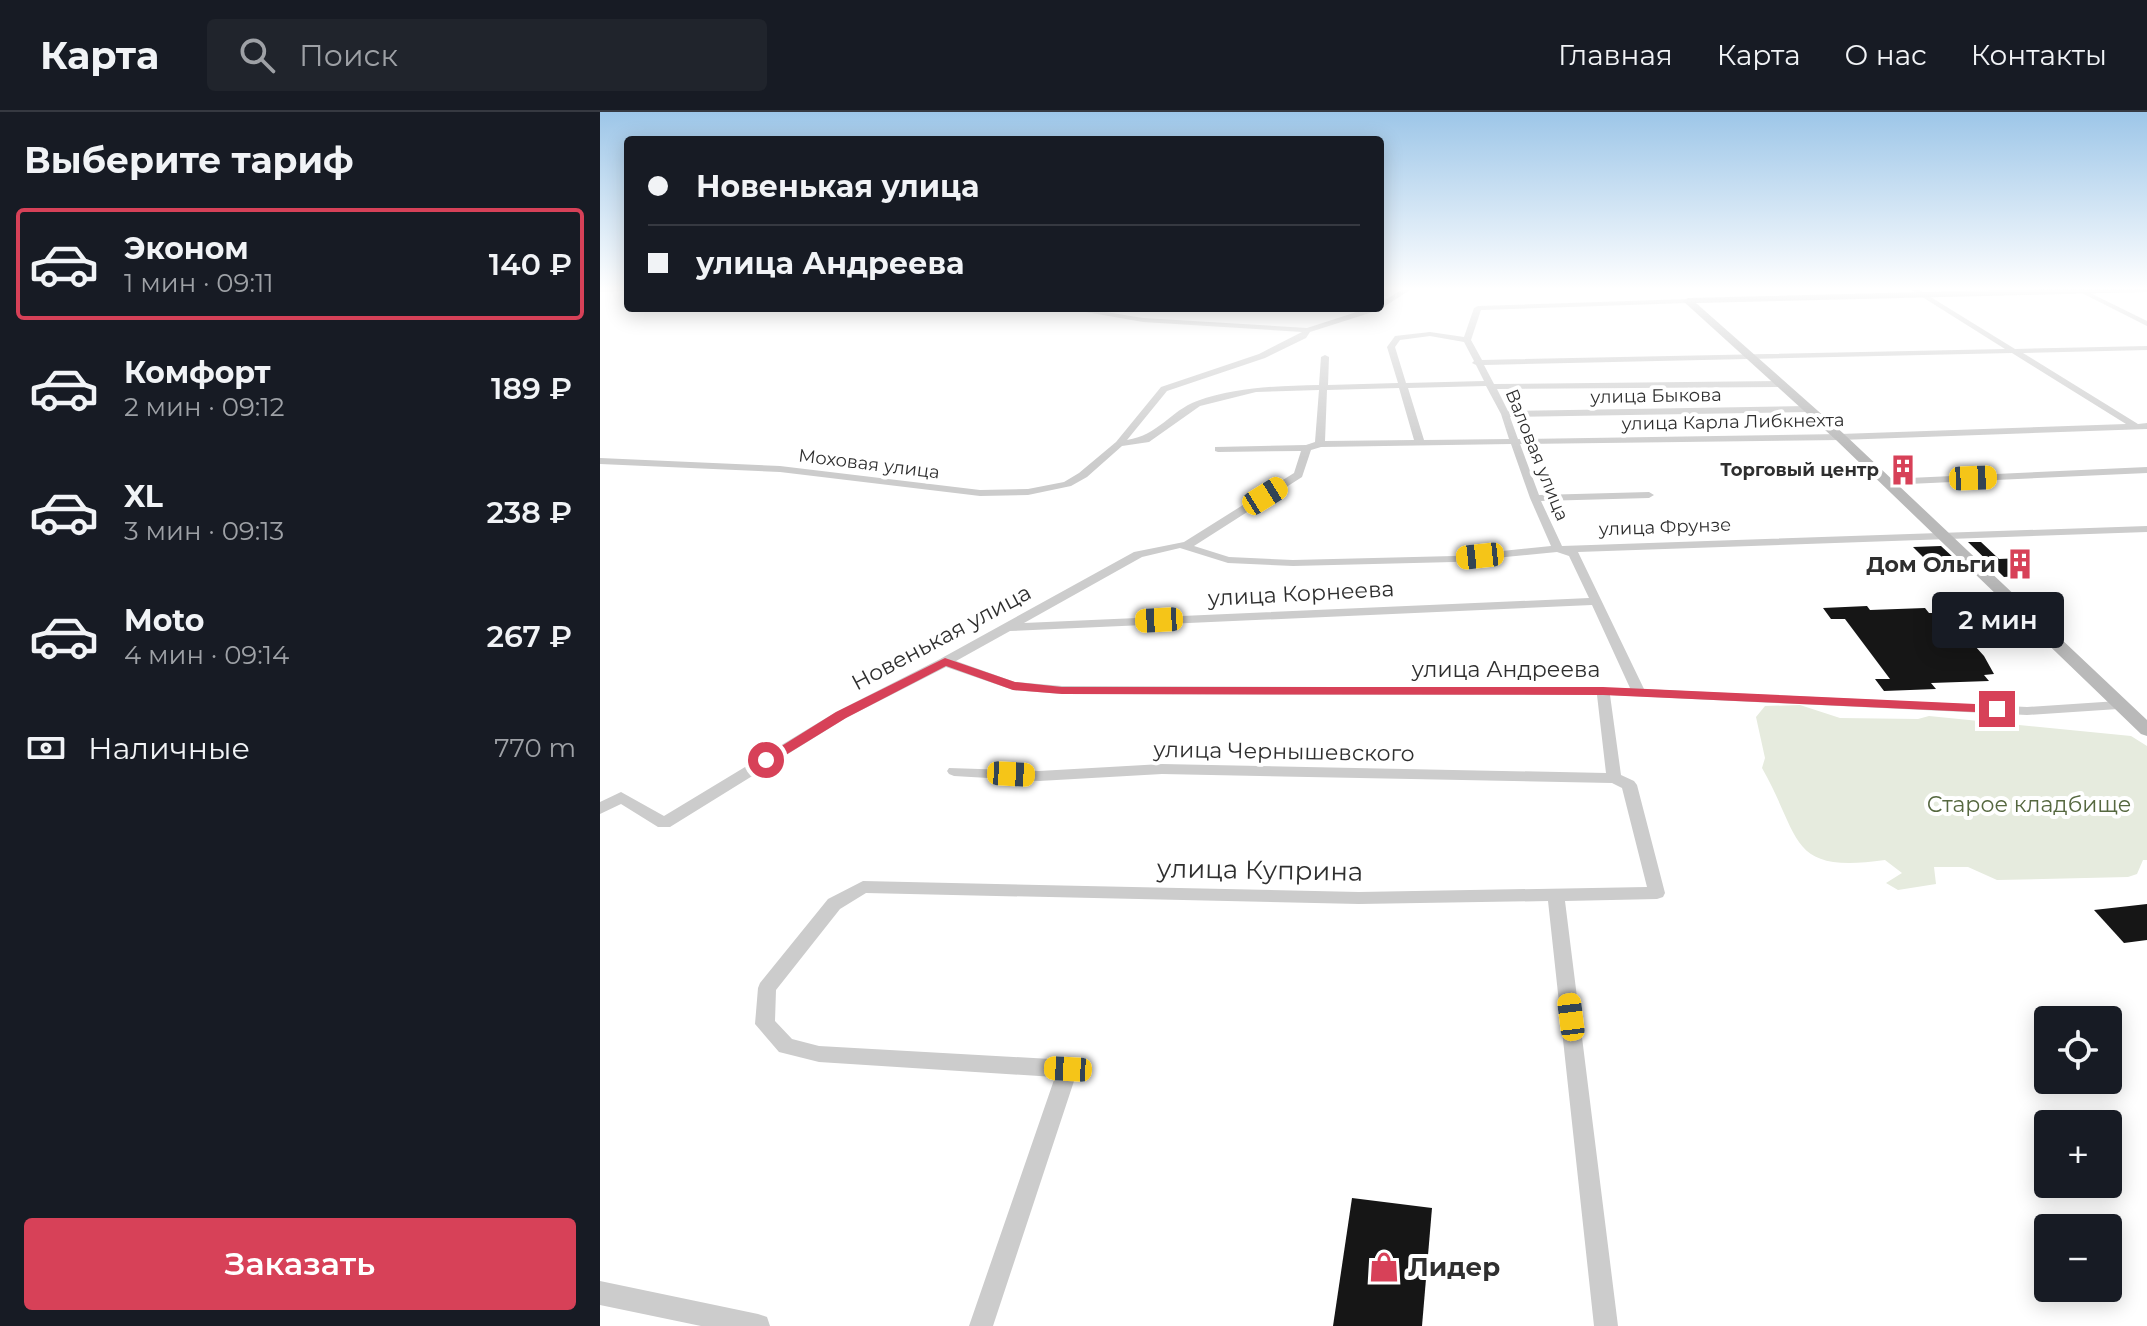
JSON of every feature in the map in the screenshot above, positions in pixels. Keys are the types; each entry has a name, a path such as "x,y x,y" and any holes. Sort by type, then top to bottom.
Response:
{"main road":[{"path":"1736,345 1840,437 2147,730"}],"street":[{"path":"1119,444 1164,389 1262,356 1285,345"},
{"path":"1393,345 1420,443"},
{"name":"Валовая улица","path":"1469,345 1505,414 1535,498 1558,549 1574,554 1639,692"},
{"path":"2003,345 2142,426 2147,433"},
{"path":"1476,363 2147,348"},
{"path":"1320,444 1325,357"},
{"path":"1119,444 1146,440 1197,404 1268,387 1779,384"},
{"name":"улица Быкова","path":"1505,414 1808,409"},
{"name":"улица Карла Либкнехта","path":"1218,449 1307,448 1320,444 1840,437 2142,426"},
{"name":"Моховая улица","path":"600,461 780,469 980,493 1028,492 1067,484 1083,475 1119,444"},
{"path":"1186,546 1298,475 1307,448"},
{"path":"1887,482 2147,470"},
{"path":"1535,498 1649,495"},
{"name":"улица Фрунзе","path":"1186,546 1228,560 1255,563 1454,559 1558,549 2147,529"},
{"name":"Новенькая улица","path":"600,809 621,797 664,823 841,715 945,662 1138,554 1186,546"},
{"name":"улица Корнеева","path":"1007,627 1597,601"},
{"name":"улица Андреева","path":"945,662 1013,686 1062,690 1603,691 2027,711 2118,705"},
{"path":"1603,691 1614,778"},
{"name":"улица Чернышевского","path":"954,771 1039,776 1162,769 1614,778"},
{"name":"улица Куприна","path":"981,1326 1068,1069 819,1054 786,1046 765,1024 767,988 834,904 863,887 1359,898 1657,893 1629,785 1614,778"},
{"path":"1556,893 1606,1326"},
{"path":"600,1293 758,1326"}],"green space":[{"name":"Старое кладбище","path":"1800,705 1840,718 1918,719 1929,716 2131,736 2147,746 2147,860 2143,860 2137,874 2128,877 1997,880 1968,867 1934,867 1936,884 1898,890 1886,883 1902,873 1885,860 1853,863 1814,856 1802,846 1793,832 1762,768 1765,758 1756,717 1765,706"}],"building":[{"path":"1968,542 1981,542 1999,559 2022,558 2031,566 2009,568 2018,576 2004,577"},
{"path":"1941,546 1955,559 1926,560 1913,547"},
{"path":"1867,606 1870,610 1925,608 1929,613 1938,613 1957,626 1984,656 1994,674 1984,675 1989,681 1931,683 1936,689 1884,691 1875,679 1890,679 1845,619 1831,619 1823,608"},
{"path":"2147,904 2147,940 2124,943 2094,910"},
{"name":"Лидер","path":"1352,1198 1432,1208 1422,1326 1333,1326"}],"place":[{"name":"Торговый центр","path":"1903,470"},
{"name":"Дом Ольги","path":"2020,564"},
{"name":"Лидер","path":"1384,1267"}],"route":[{"path":"766,760 841,715 945,662 1013,686 1062,690 1603,691 1997,709"}]}
